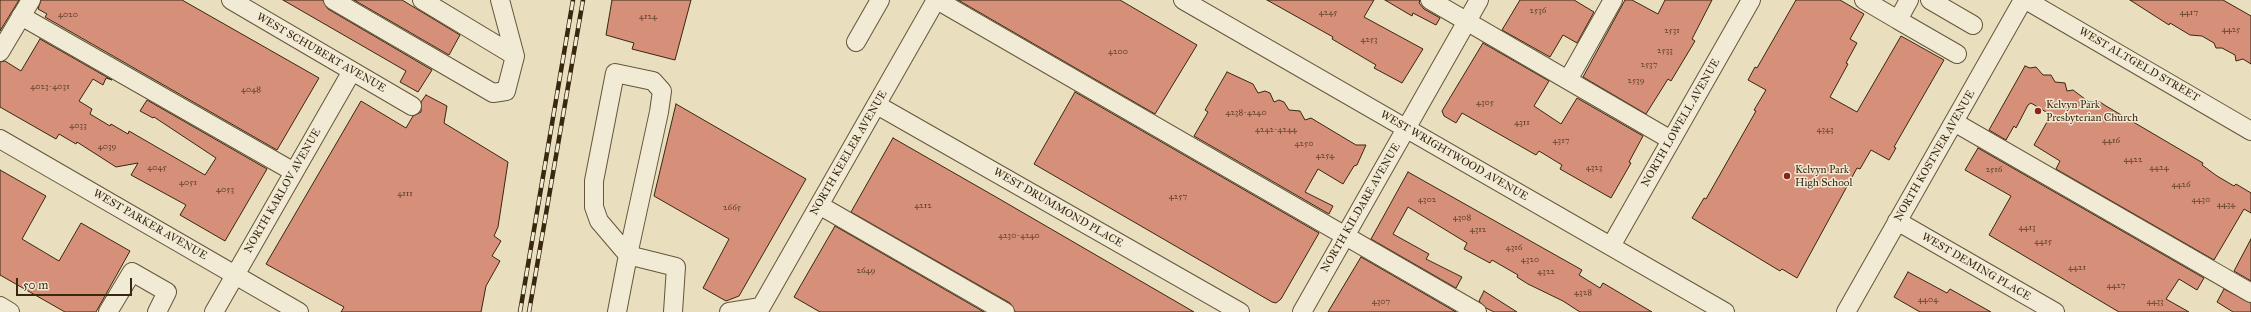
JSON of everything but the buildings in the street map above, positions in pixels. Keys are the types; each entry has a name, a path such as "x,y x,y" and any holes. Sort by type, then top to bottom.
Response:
{"street":[{"path":"0,52 31,0"},
{"name":"WEST SCHUBERT AVENUE","path":"231,0 412,106"},
{"path":"333,0 493,93 506,91 515,56 500,0"},
{"path":"422,0 515,56"},
{"path":"856,42 880,0"},
{"path":"937,0 1477,312"},
{"name":"NORTH KEELER AVENUE","path":"766,309 819,205 937,0"},
{"name":"WEST WRIGHTWOOD AVENUE","path":"1184,0 1204,5 1406,128 1725,312"},
{"path":"1430,0 1671,140"},
{"name":"NORTH KILDARE AVENUE","path":"1302,312 1479,0"},
{"path":"1568,80 1613,0"},
{"name":"NORTH LOWELL AVENUE","path":"1611,246 1751,0"},
{"path":"1864,0 1957,54"},
{"path":"1898,20 1909,0"},
{"path":"1930,0 1973,25"},
{"name":"NORTH KOSTNER AVENUE","path":"1846,312 2025,0"},
{"name":"WEST ALTGELD STREET","path":"2025,0 2251,131"},
{"path":"21,16 294,172"},
{"name":"NORTH KARLOV AVENUE","path":"214,312 352,71"},
{"path":"616,312 628,255 662,91 653,81 615,73 594,181 594,207 599,221 628,255 676,267 674,312"},
{"name":"WEST DRUMMOND PLACE","path":"877,105 1240,312"},
{"path":"1954,122 2251,293"},
{"name":"WEST PARKER AVENUE","path":"0,139 236,274 299,312"},
{"path":"819,205 1005,312"},
{"name":"WEST DEMING PLACE","path":"1898,221 2054,312"},
{"path":"108,312 132,272 168,292 156,312"},
{"path":"0,306 10,312"},
{"path":"729,312 766,309"}],"railway":[{"path":"520,312 573,0"},
{"path":"529,312 583,0"}],"place":[{"name":"Kelvyn Park Presbyterian Church","path":"2038,111"},
{"name":"Kelvyn Park High School","path":"1787,176"}]}
